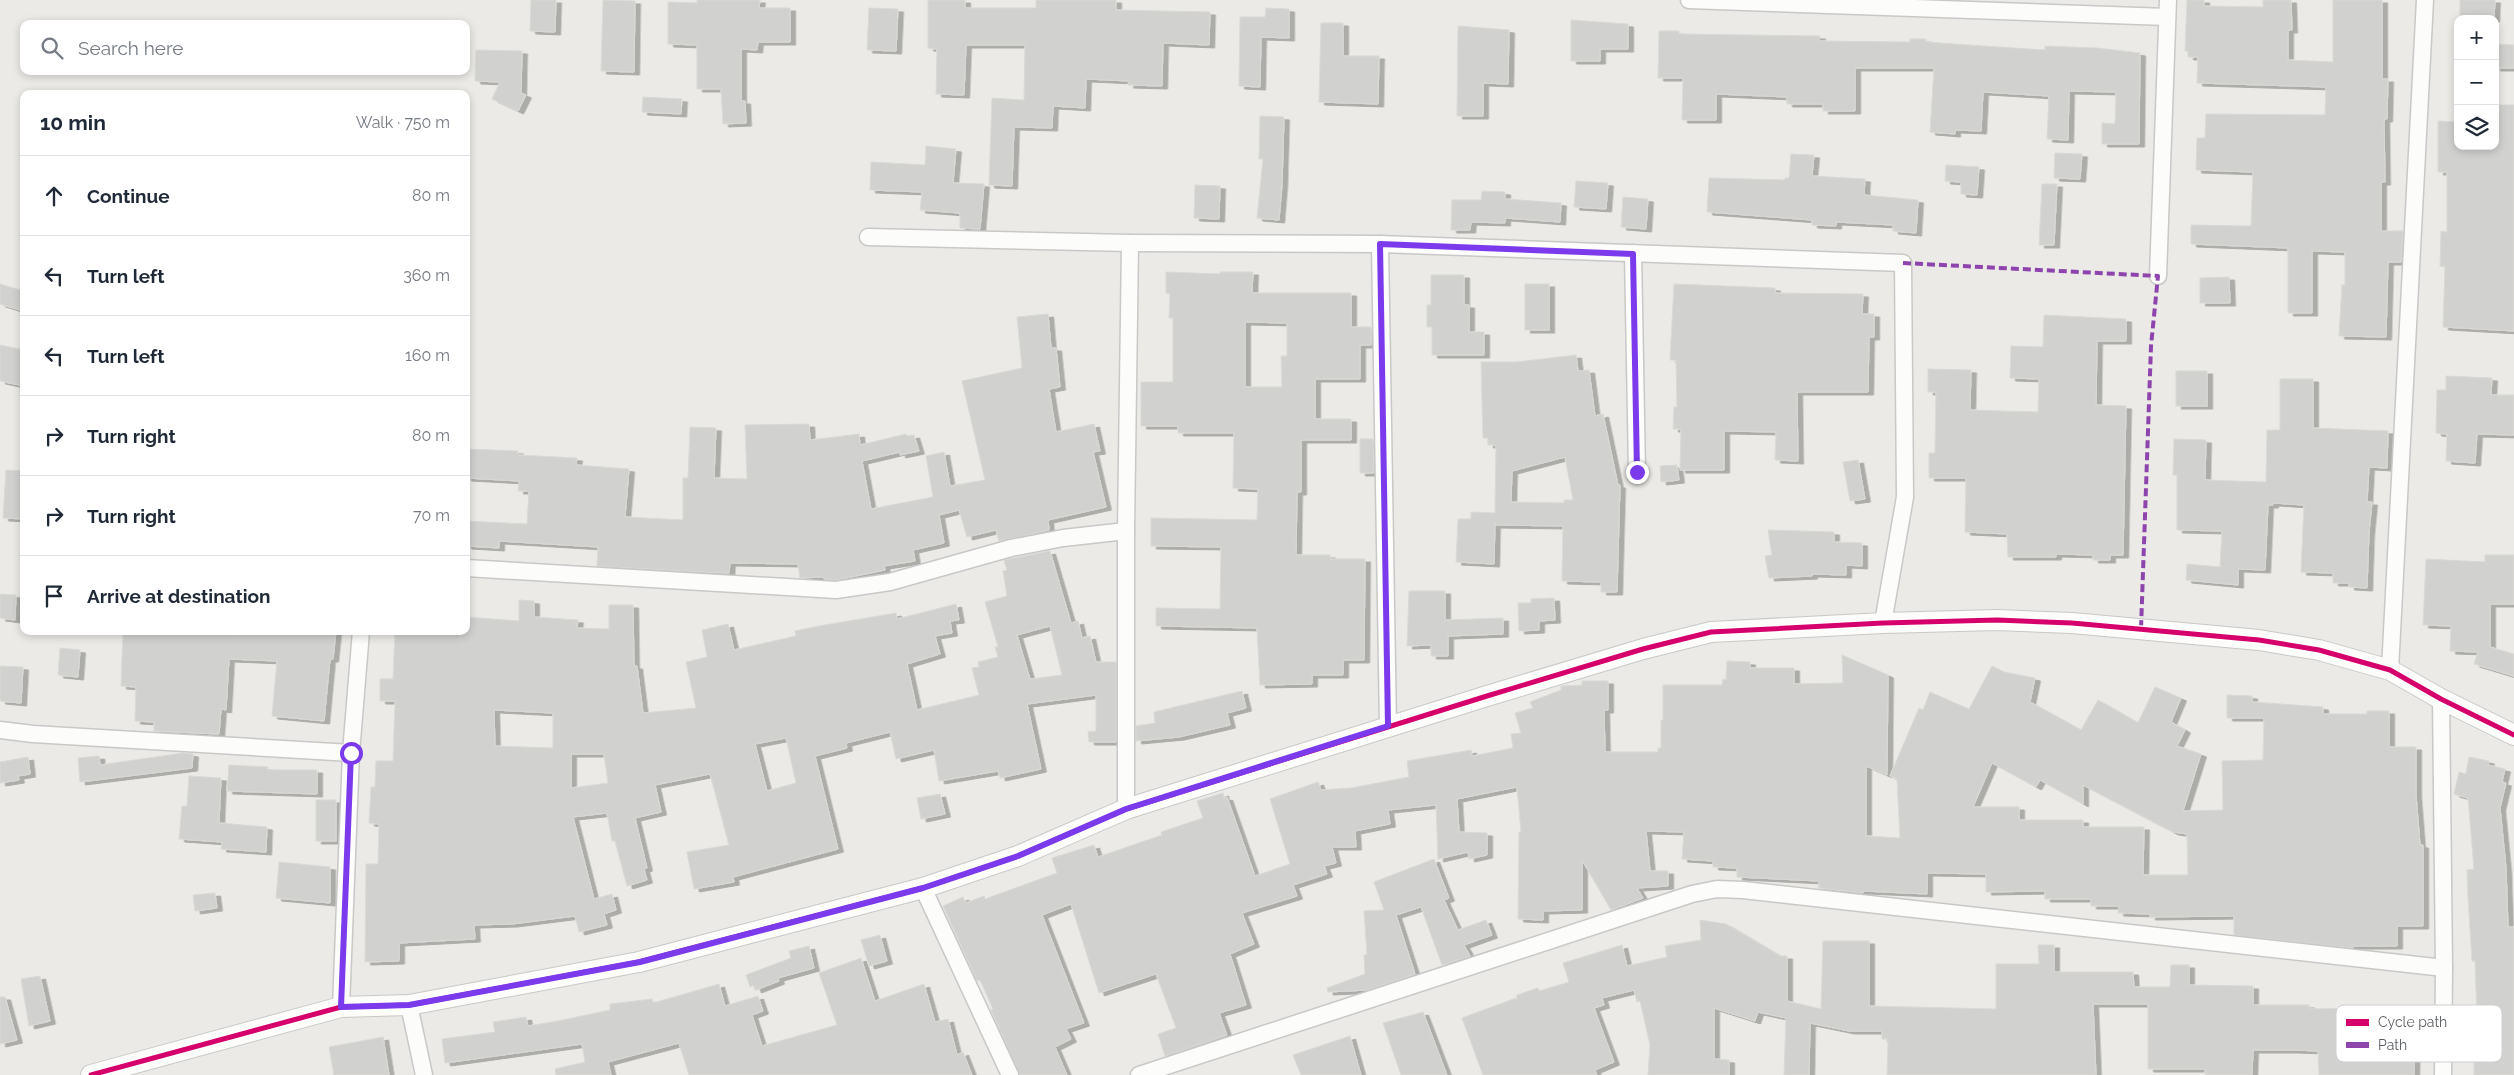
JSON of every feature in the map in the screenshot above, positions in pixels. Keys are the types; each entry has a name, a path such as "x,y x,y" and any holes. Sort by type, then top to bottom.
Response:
{"street":[{"path":"1689,0 2167,17"},
{"path":"2158,276 2168,0"},
{"path":"2390,670 2425,0"},
{"path":"868,237 1130,244 1380,244 1903,264 1905,497 1883,623"},
{"path":"1126,809 1126,531 1130,244"},
{"path":"1380,244 1388,726"},
{"path":"1633,254 1637,472"},
{"path":"470,568 836,590 890,582 1011,548 1063,538 1126,531"},
{"path":"91,1075 341,1007 409,1005 640,962 923,888 1018,856 1126,809 1388,726 1643,649 1711,632 1883,623 1997,620 2142,628 2259,640 2319,650 2390,670 2441,700 2514,735"},
{"path":"341,1007 351,753 361,635"},
{"path":"2441,700 2444,1005"},
{"path":"0,730 33,734 351,753"},
{"path":"923,888 1010,1075"},
{"path":"1139,1075 1692,894 1717,890 1743,890 2444,968"},
{"path":"409,1005 424,1075"},
{"path":"2443,1062 2443,1075"}],"building":[{"path":"531,0 556,0 555,32 530,31"},
{"path":"603,0 635,1 634,72 601,71"},
{"path":"697,0 760,0 759,8 790,8 790,42 758,42 757,50 741,49 741,101 745,101 746,123 723,124 721,89 697,89 697,45 668,44 668,2 697,3"},
{"path":"928,0 965,0 965,8 1036,8 1036,0 1116,0 1116,10 1210,12 1209,45 1163,43 1162,86 1128,85 1129,81 1086,79 1085,108 1053,106 1052,128 1014,127 1012,186 989,185 992,98 1024,100 1025,45 966,45 964,95 936,94 937,49 928,48"},
{"path":"2187,0 2204,0 2204,6 2263,7 2263,0 2291,0 2292,30 2288,30 2288,60 2333,62 2333,0 2382,0 2382,79 2388,79 2387,119 2384,119 2385,182 2381,182 2381,231 2403,231 2401,262 2388,262 2386,337 2339,336 2342,285 2345,285 2345,252 2312,251 2312,313 2288,313 2288,248 2191,244 2191,225 2251,226 2253,172 2196,170 2197,138 2205,138 2206,114 2325,115 2326,87 2197,83 2198,57 2188,57 2188,51 2185,51"},
{"path":"2460,0 2495,0 2494,15 2460,15"},
{"path":"869,8 898,9 896,51 867,50"},
{"path":"1266,8 1289,9 1289,38 1261,37 1260,87 1239,86 1240,17 1265,17"},
{"path":"1571,20 1628,24 1628,49 1600,49 1600,61 1571,61"},
{"path":"1321,23 1343,23 1343,56 1379,56 1378,104 1319,102"},
{"path":"1458,26 1509,30 1508,84 1483,83 1483,116 1457,116"},
{"path":"1659,31 1679,31 1679,34 1820,36 1819,41 1910,42 1910,39 1926,39 1926,42 2045,50 2045,46 2097,48 2140,53 2139,144 2102,144 2102,123 2115,124 2116,92 2069,91 2068,140 2047,139 2049,96 1983,92 1981,131 1955,130 1955,134 1930,132 1934,68 1855,68 1855,111 1823,111 1823,104 1787,104 1787,97 1716,94 1716,120 1682,120 1683,78 1658,78"},
{"path":"2499,44 2514,45 2514,68 2499,68"},
{"path":"476,50 522,51 521,93 526,95 518,111 492,99 500,82 475,81"},
{"path":"643,97 682,99 681,114 642,112"},
{"path":"2499,105 2514,105 2514,331 2443,327 2445,267 2440,266 2441,231 2447,232 2447,172 2438,172 2438,121 2454,122 2454,150 2499,150"},
{"path":"1260,116 1284,117 1279,220 1257,218 1263,159 1259,159"},
{"path":"926,146 956,149 953,183 984,184 980,229 960,228 960,213 920,210 922,192 870,190 871,162 925,165"},
{"path":"2055,153 2082,154 2080,179 2054,178"},
{"path":"1791,154 1814,155 1812,176 1865,179 1864,195 1918,200 1916,233 1893,231 1893,225 1836,222 1836,226 1812,225 1812,220 1707,212 1709,178 1785,180 1785,178 1789,178"},
{"path":"1946,165 1979,167 1977,195 1961,194 1961,182 1945,181"},
{"path":"1576,181 1608,183 1606,209 1574,207"},
{"path":"2042,184 2057,184 2054,245 2039,245"},
{"path":"1195,185 1220,186 1219,219 1194,218"},
{"path":"1482,191 1505,192 1505,199 1561,203 1560,222 1505,218 1505,223 1471,222 1470,230 1451,230 1452,200 1481,200"},
{"path":"1623,197 1648,199 1646,229 1621,227"},
{"path":"1166,272 1220,274 1220,272 1253,272 1252,293 1351,293 1351,327 1371,327 1371,345 1360,345 1360,379 1315,379 1315,419 1351,419 1351,440 1301,440 1301,492 1297,492 1296,555 1330,555 1330,559 1365,559 1364,660 1343,660 1343,675 1312,675 1312,684 1260,685 1257,628 1156,626 1156,608 1220,609 1221,547 1151,546 1151,518 1257,520 1258,489 1233,488 1234,433 1178,433 1178,426 1141,426 1141,382 1173,382 1173,318 1169,318 1170,294 1166,293","holes":["1245,322 1287,323 1287,356 1281,356 1282,387 1245,387"]},
{"path":"1431,275 1464,275 1464,305 1469,305 1469,332 1484,332 1484,355 1432,355 1432,327 1427,327 1427,305 1431,305"},
{"path":"2229,277 2230,303 2200,303 2200,278"},
{"path":"0,284 20,290 20,310 0,304"},
{"path":"1525,284 1549,284 1549,330 1525,330"},
{"path":"1674,284 1775,288 1775,293 1863,294 1862,314 1874,314 1874,337 1869,337 1868,392 1797,392 1798,461 1775,460 1776,432 1724,431 1724,470 1680,470 1681,429 1673,429 1674,407 1677,407 1676,360 1670,360"},
{"path":"1048,314 1051,348 1056,348 1060,387 1049,389 1056,432 1094,424 1100,451 1093,452 1106,507 1048,520 1049,530 999,541 996,530 967,537 959,510 939,515 944,543 913,550 915,561 884,566 885,570 836,580 824,579 824,577 800,578 798,564 730,563 729,573 701,572 597,566 598,547 499,541 499,548 470,546 470,521 527,524 529,491 518,491 519,481 470,478 470,449 518,451 518,455 577,458 576,465 629,469 625,517 683,520 683,478 688,478 690,427 716,428 714,478 747,479 745,425 809,424 810,440 859,434 860,445 906,434 907,436 914,435 919,451 900,455 900,452 862,461 871,509 933,497 926,456 944,452 950,486 985,480 962,381 1022,368 1017,317"},
{"path":"2044,315 2126,319 2126,341 2097,341 2096,405 2126,406 2123,555 2110,555 2110,560 2093,560 2093,555 2056,554 2056,557 2008,557 2007,534 1965,532 1966,478 1929,478 1929,453 1935,453 1936,392 1928,392 1928,369 1971,370 1970,410 2038,412 2039,379 2010,378 2011,346 2043,347"},
{"path":"0,345 20,349 20,385 0,381"},
{"path":"1576,355 1578,371 1589,370 1595,416 1603,414 1618,485 1620,485 1617,592 1601,592 1601,582 1562,581 1563,526 1495,525 1495,522 1494,564 1456,562 1458,519 1471,519 1471,512 1495,513 1496,445 1488,445 1488,438 1483,438 1481,362 1516,362","holes":["1565,457 1573,500 1564,500 1564,503 1511,502 1512,471"]},
{"path":"2176,371 2207,371 2207,406 2176,406"},
{"path":"2446,376 2492,378 2491,395 2514,395 2514,435 2477,434 2475,463 2446,461 2447,434 2436,433 2437,390 2446,390"},
{"path":"2280,379 2313,379 2313,428 2388,431 2387,468 2369,467 2367,502 2372,502 2367,588 2349,587 2349,583 2333,583 2333,573 2301,572 2304,505 2273,503 2273,505 2268,505 2265,570 2238,569 2238,585 2186,580 2187,564 2220,567 2222,531 2177,530 2177,475 2173,475 2174,439 2206,440 2205,480 2266,482 2267,430 2280,430"},
{"path":"1360,439 1373,439 1374,473 1360,473"},
{"path":"1858,460 1865,499 1850,501 1843,462"},
{"path":"1677,465 1679,480 1661,482 1660,466"},
{"path":"6,470 20,471 20,519 3,518"},
{"path":"1768,530 1834,532 1834,542 1862,543 1862,566 1846,565 1846,575 1812,574 1812,576 1769,578 1765,556 1772,555"},
{"path":"1050,551 1071,623 1078,621 1082,638 1090,636 1096,662 1116,662 1116,742 1089,742 1088,732 1096,731 1096,695 1027,704 1041,769 1000,778 998,771 939,781 934,750 896,759 890,732 846,743 847,748 815,756 838,849 733,877 734,882 694,889 687,852 729,845 710,774 655,785 661,812 635,818 647,868 644,869 647,880 627,886 615,841 612,841 607,813 573,817 594,899 612,894 616,910 604,914 607,925 579,932 575,916 512,924 474,925 475,939 399,943 399,961 365,962 366,864 378,864 379,824 369,823 371,787 375,787 376,761 393,761 395,701 380,701 380,679 393,679 395,635 470,635 470,617 519,621 519,600 534,601 534,617 578,620 577,628 609,629 609,605 633,605 634,666 637,666 643,713 696,708 686,662 707,657 702,630 728,624 734,650 796,636 795,631 819,626 896,613 897,619 956,604 959,620 950,621 952,633 935,636 940,654 907,664 917,710 979,695 972,668 979,667 978,662 998,657 995,647 998,647 985,602 1007,596 1003,571 1007,570 1004,560","holes":["1050,626 1062,675 1030,679 1017,635","494,710 553,713 553,748 495,746","786,738 796,783 767,791 755,744","571,754 604,754 608,783 571,788"]},
{"path":"2485,555 2514,555 2514,604 2490,604 2490,647 2514,654 2514,676 2474,664 2478,652 2450,651 2451,626 2423,625 2426,559 2485,562"},
{"path":"1409,591 1445,591 1445,620 1503,618 1503,634 1448,636 1448,656 1431,656 1431,645 1407,646"},
{"path":"0,594 16,595 15,620 0,618"},
{"path":"1554,598 1555,620 1539,621 1539,630 1519,631 1518,603 1531,603 1531,599"},
{"path":"123,635 336,635 333,659 330,659 324,721 272,716 277,661 229,659 226,710 221,709 219,734 154,731 154,722 135,721 136,687 121,686"},
{"path":"60,648 80,650 78,677 58,675"},
{"path":"1842,655 1888,675 1887,775 1866,766 1866,836 1900,838 1897,779 1890,776 1919,708 1923,710 1930,692 1969,709 1992,666 2004,672 2035,678 2030,702 2081,730 2098,700 2138,723 2155,687 2181,698 2171,722 2185,730 2177,746 2201,754 2183,811 2223,810 2222,761 2263,760 2264,718 2227,718 2227,695 2252,696 2252,702 2323,707 2323,714 2367,714 2367,711 2389,711 2389,747 2416,747 2416,795 2420,845 2423,845 2423,926 2397,926 2397,946 2353,946 2353,948 2234,935 2234,916 2150,917 2150,914 2118,913 2119,906 2091,906 2091,899 2045,899 2045,891 1986,892 1986,874 1927,873 1927,894 1863,891 1863,893 1819,888 1819,881 1737,877 1737,868 1713,867 1713,861 1682,859 1684,832 1646,831 1650,871 1668,871 1668,886 1637,888 1643,898 1611,910 1582,860 1582,910 1543,911 1543,920 1518,919 1519,832 1521,832 1517,787 1457,799 1459,832 1487,833 1487,855 1469,859 1468,852 1438,859 1436,805 1388,810 1390,824 1355,831 1356,847 1332,847 1336,863 1324,866 1327,874 1293,885 1297,896 1242,913 1254,944 1230,954 1246,1005 1219,1013 1227,1035 1165,1056 1158,1034 1176,1028 1156,974 1099,993 1071,904 1042,915 1084,1023 1066,1029 1071,1039 1055,1047 1067,1075 1020,1075 991,1010 993,1009 980,980 977,981 943,906 963,897 966,903 984,896 985,899 1057,873 1052,858 1094,845 1098,857 1162,835 1161,832 1203,818 1197,801 1223,793 1224,798 1227,797 1255,876 1290,864 1270,799 1318,782 1321,790 1351,788 1409,777 1407,761 1471,750 1472,756 1513,748 1511,734 1521,733 1515,713 1533,708 1530,702 1561,690 1561,686 1582,685 1582,681 1608,681 1608,710 1604,710 1605,752 1658,752 1658,748 1661,748 1663,685 1722,685 1723,679 1726,680 1727,661 1750,662 1750,668 1794,668 1794,684 1843,683","holes":["1992,763 2036,787 2040,780 2083,804 2083,785 2173,832 2187,834 2188,875 2143,875 2144,827 2083,827 2083,820 2019,820 2019,807 1973,807"]},
{"path":"0,666 23,667 21,703 0,701"},
{"path":"1242,691 1246,708 1227,713 1230,725 1179,737 1136,741 1136,726 1155,723 1154,712"},
{"path":"183,753 193,754 192,768 80,782 78,758 99,756 100,765"},
{"path":"28,757 30,774 18,776 19,780 0,783 0,762"},
{"path":"2469,757 2489,761 2488,765 2505,769 2502,782 2506,783 2500,808 2506,868 2508,927 2514,927 2514,1075 2474,1075 2474,1062 2502,1062 2502,1005 2477,1005 2475,961 2472,961 2468,897 2467,870 2474,869 2468,798 2454,794 2459,772 2466,774"},
{"path":"229,765 268,767 267,770 317,770 317,794 227,791"},
{"path":"189,776 221,778 219,823 267,827 266,852 221,849 222,842 179,839 182,806 187,806"},
{"path":"940,794 945,814 921,819 917,798"},
{"path":"316,800 336,800 336,841 316,841"},
{"path":"1434,859 1449,898 1444,900 1458,930 1486,920 1492,935 1464,945 1470,956 1442,965 1421,907 1396,915 1415,974 1368,990 1328,992 1327,988 1365,974 1364,955 1367,955 1364,911 1384,910 1374,882"},
{"path":"279,862 330,867 330,903 276,898"},
{"path":"215,893 217,908 195,911 193,895"},
{"path":"1700,920 1726,924 1780,956 1787,956 1787,1001 1821,1009 1823,941 1869,941 1869,1006 1996,1009 1996,964 2039,964 2038,945 2054,945 2054,972 2133,972 2134,987 2170,987 2171,965 2189,965 2189,985 2253,986 2253,1005 2309,1005 2309,1009 2336,1008 2336,1062 2414,1062 2414,1075 2319,1075 2318,1051 2293,1050 2253,1050 2252,1075 2205,1075 2205,1069 2148,1069 2148,1004 2093,1004 2096,1075 1887,1075 1888,1039 1882,1039 1882,1031 1849,1031 1810,1023 1809,1075 1784,1075 1786,1018 1758,1012 1755,1021 1714,1008 1714,1059 1729,1060 1729,1075 1648,1075 1650,1045 1640,1001 1637,1002 1634,990 1602,998 1604,1005 1594,1008 1614,1062 1595,1070 1597,1075 1483,1075 1462,1018 1516,998 1517,1001 1517,995 1538,988 1539,991 1569,982 1563,963 1622,945 1627,966 1667,957 1665,946 1701,940"},
{"path":"880,935 887,961 869,966 861,940"},
{"path":"809,946 814,968 778,978 779,981 756,990 754,985 750,987 746,975 791,958 789,951"},
{"path":"861,958 875,1001 924,984 935,1022 948,1019 957,1055 963,1052 972,1075 689,1075 679,1043 608,1062 611,1075 556,1075 555,1069 585,1062 582,1044 445,1063 442,1039 495,1032 493,1022 526,1017 528,1026 558,1021 610,1010 610,1004 652,999 653,1003 719,984 725,1006 758,996 763,1011 752,1015 762,1046 837,1025 819,973"},
{"path":"40,976 50,1021 29,1026 21,979"},
{"path":"0,997 5,997 17,1040 0,1044"},
{"path":"1423,1012 1447,1075 1401,1075 1383,1023"},
{"path":"1350,1036 1361,1075 1301,1075 1293,1055"},
{"path":"383,1037 389,1075 334,1075 329,1047"}],"marked path":[{"path":"1903,263 2158,276 2151,346 2141,629"}],"cycle path":[{"path":"91,1075 341,1007 409,1005 639,962 923,888 1018,856 1126,809 1487,696 1643,649 1711,632 1883,623 1997,620 2072,623 2259,640 2319,650 2390,670 2441,699 2514,735"}],"route":[{"path":"351,753 341,1007 409,1005 640,962 923,888 1018,856 1126,809 1388,726 1380,244 1633,254 1637,472"}]}
